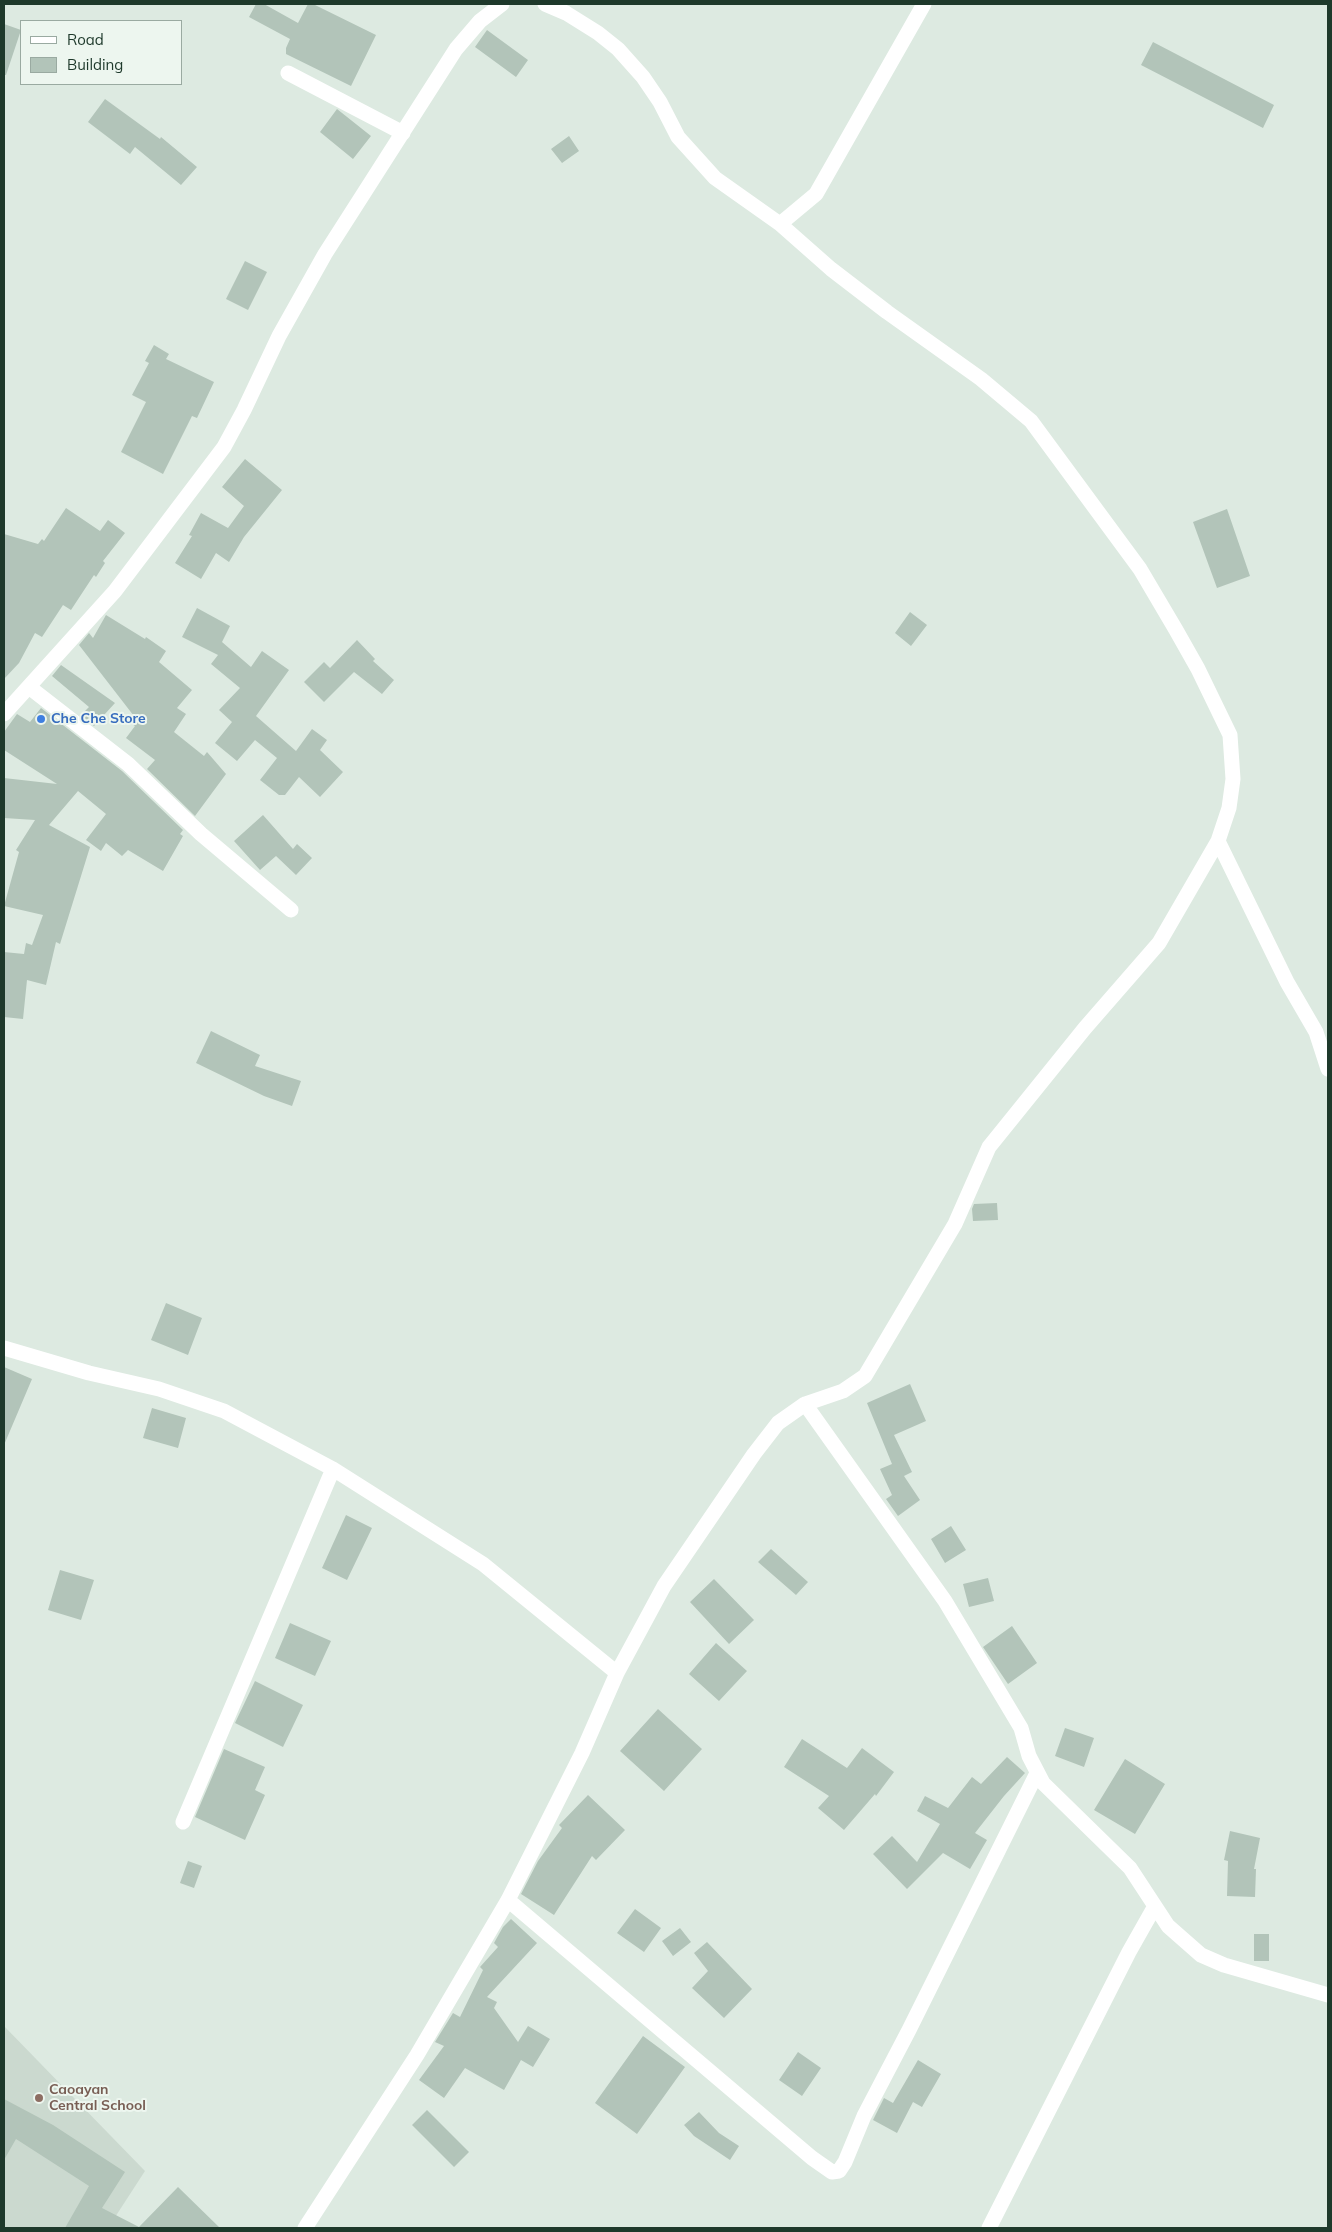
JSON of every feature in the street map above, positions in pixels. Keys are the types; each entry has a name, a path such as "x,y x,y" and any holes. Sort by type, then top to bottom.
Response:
{"street":[{"path":"4,714 115,591 224,447 279,336 325,254 456,49 480,21 502,4"},
{"path":"305,2228 412,2063 508,1900 582,1753 618,1673 664,1586 754,1454 778,1423 805,1404 843,1392 865,1376 955,1224 989,1147 1085,1028 1159,943 1218,841 1229,808 1233,779 1230,735 1198,669 1140,569 1031,421 981,379 887,312 832,269 780,224 714,178 678,137 660,102 643,77 618,49 598,33 566,13 545,4"},
{"path":"780,224 816,194 924,4"},
{"path":"288,74 403,133"},
{"path":"29,686 128,764 201,834 291,910"},
{"path":"1218,841 1287,982 1316,1032 1328,1069"},
{"path":"4,1348 89,1373 159,1389 224,1411 333,1469 483,1564 618,1673"},
{"path":"805,1404 945,1601 1021,1728 1037,1773 1043,1783 1130,1868 1168,1926 1201,1955 1224,1965 1328,1995"},
{"path":"183,1822 333,1469"},
{"path":"508,1900 812,2158 832,2172 839,2171 845,2162 864,2116 1037,1773"},
{"path":"989,2228 1155,1906"}],"shaded area":[{"name":"Caoayan Central School","path":"4,2026 145,2171 108,2228 4,2228"}],"building":[{"path":"256,4 264,4 298,23 308,4 313,4 376,35 351,86 286,54 286,48 290,39 249,17"},
{"path":"4,24 20,30 20,33 6,75 4,75"},
{"path":"487,30 528,60 516,77 475,47"},
{"path":"1153,42 1274,105 1263,128 1141,65"},
{"path":"105,99 160,139 161,137 197,167 181,185 135,147 130,154 88,122"},
{"path":"337,109 371,136 353,159 320,132"},
{"path":"569,136 579,151 562,163 551,149"},
{"path":"245,261 267,272 248,310 226,299"},
{"path":"154,345 169,354 166,359 214,382 197,418 192,416 163,474 121,452 146,402 132,395 149,363 145,361"},
{"path":"245,459 282,490 244,537 229,562 216,553 201,579 175,563 192,536 189,535 201,513 228,528 244,506 222,487"},
{"path":"66,508 100,531 108,520 125,533 103,561 105,563 96,577 94,575 71,610 63,605 42,637 35,633 19,663 4,679 4,534 38,544 42,539 44,541"},
{"path":"1227,509 1250,576 1217,588 1193,522"},
{"path":"197,608 230,626 222,642 251,667 262,651 289,670 256,716 296,751 312,729 327,740 320,750 343,772 320,797 299,777 285,795 279,795 260,780 277,758 255,740 237,761 215,743 232,722 219,710 240,688 211,664 218,655 182,637"},
{"path":"910,612 927,625 911,646 895,633"},
{"path":"106,615 145,639 146,637 166,651 159,662 192,690 177,708 186,714 174,732 204,756 207,752 226,774 195,816 147,769 155,760 126,738 135,726 132,724 137,720 79,645 89,633 93,638"},
{"path":"357,640 375,659 373,661 394,680 382,694 354,672 324,702 304,682 324,662 330,668"},
{"path":"61,665 115,703 94,726 81,715 89,707 52,676"},
{"path":"41,708 122,771 183,830 180,834 183,836 163,871 128,850 122,856 106,843 101,851 86,840 106,814 78,791 49,825 90,847 60,944 56,942 46,985 27,980 23,1019 4,1017 4,952 24,954 26,943 32,945 43,915 4,906 19,852 16,850 35,820 4,818 4,778 57,784 4,750 4,732 17,714 30,722"},
{"path":"263,815 293,849 297,844 312,858 296,875 276,856 260,870 234,841"},
{"path":"211,1031 260,1055 255,1066 301,1081 292,1106 264,1096 196,1063"},
{"path":"997,1203 998,1220 973,1221 972,1209 974,1204"},
{"path":"166,1303 202,1318 188,1355 151,1340"},
{"path":"4,1367 32,1379 4,1445"},
{"path":"910,1384 926,1421 894,1435 912,1472 904,1476 920,1500 898,1516 886,1499 892,1495 880,1469 892,1464 867,1403"},
{"path":"152,1408 186,1418 178,1448 143,1438"},
{"path":"346,1515 372,1528 347,1580 322,1568"},
{"path":"951,1526 966,1550 945,1563 931,1539"},
{"path":"771,1549 808,1582 796,1595 758,1562"},
{"path":"60,1570 94,1580 81,1620 48,1610"},
{"path":"988,1578 994,1601 969,1607 963,1584"},
{"path":"714,1579 754,1620 729,1644 690,1602"},
{"path":"290,1623 331,1641 315,1676 275,1658"},
{"path":"1012,1626 1037,1663 1008,1684 983,1647"},
{"path":"716,1643 747,1671 719,1701 689,1674"},
{"path":"255,1681 303,1705 283,1747 235,1723"},
{"path":"658,1709 702,1749 664,1791 620,1751"},
{"path":"1065,1728 1094,1738 1084,1767 1055,1756"},
{"path":"802,1739 847,1768 862,1748 894,1772 876,1796 875,1794 844,1830 818,1808 829,1796 784,1767"},
{"path":"224,1749 265,1767 255,1790 265,1795 245,1840 195,1817"},
{"path":"1007,1757 1025,1773 975,1833 987,1840 970,1869 943,1853 907,1889 873,1854 892,1836 917,1862 940,1824 917,1811 925,1796 948,1808 972,1777 981,1784"},
{"path":"1125,1759 1165,1784 1135,1834 1094,1810"},
{"path":"588,1795 625,1830 596,1860 592,1856 554,1915 521,1894 538,1861 562,1828 559,1825"},
{"path":"1230,1831 1260,1838 1254,1869 1256,1869 1255,1897 1227,1896 1228,1861 1224,1860"},
{"path":"188,1861 202,1866 194,1888 180,1883"},
{"path":"635,1909 661,1928 644,1952 617,1933"},
{"path":"511,1919 537,1943 487,1997 497,2002 494,2008 518,2042 528,2026 550,2039 533,2067 521,2060 504,2090 465,2068 444,2098 419,2080 444,2046 435,2042 453,2013 460,2017 483,1970 480,1967 498,1947 494,1943 503,1927"},
{"path":"680,1928 691,1942 673,1956 662,1941"},
{"path":"1254,1934 1269,1934 1269,1961 1254,1961"},
{"path":"707,1942 752,1989 724,2018 692,1988 708,1971 694,1953"},
{"path":"643,2036 685,2067 637,2134 595,2103"},
{"path":"798,2052 821,2068 802,2096 779,2080"},
{"path":"918,2060 941,2074 922,2107 913,2102 897,2133 873,2120 884,2098 893,2103"},
{"path":"4,2099 53,2125 125,2172 102,2208 139,2227 178,2187 220,2228 65,2228 89,2186 16,2139 4,2160"},
{"path":"427,2110 469,2152 454,2167 412,2125"},
{"path":"699,2112 719,2133 739,2146 730,2160 694,2136 684,2125"}],"place":[{"name":"Che Che Store","path":"41,719"},
{"name":"Caoayan Central School","path":"39,2098"}]}
